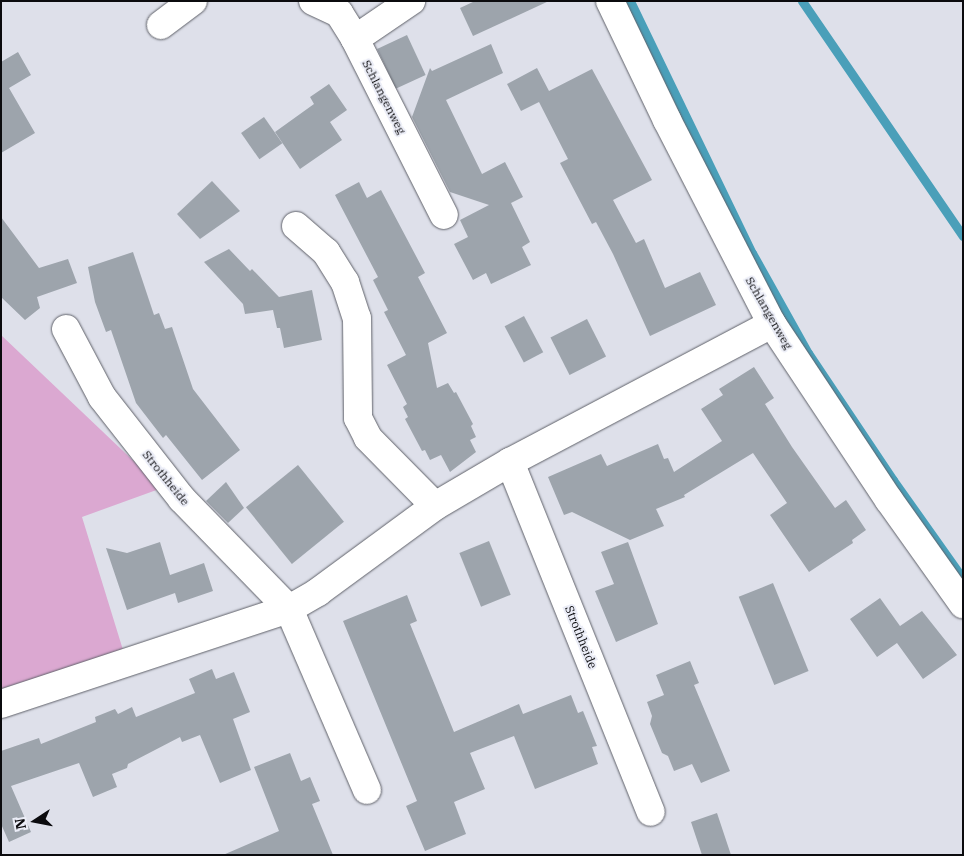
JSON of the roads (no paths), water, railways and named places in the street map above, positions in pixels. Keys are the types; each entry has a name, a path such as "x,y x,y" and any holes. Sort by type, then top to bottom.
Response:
{"street":[{"path":"161,25 193,1"},
{"name":"Schlangenweg","path":"312,1 339,13 355,39 444,215"},
{"path":"355,39 411,1"},
{"name":"Schlangenweg","path":"610,1 667,120 772,324 889,500 963,604"},
{"path":"296,226 326,252 345,282 357,318 358,418 368,438 435,506"},
{"path":"1,704 289,609 318,592 435,506 510,462 772,324"},
{"name":"Strothheide","path":"66,329 102,397 182,500 289,609 367,790"},
{"name":"Strothheide","path":"510,462 651,812"}],"waterway":[{"path":"630,1 752,253 808,353 893,480 963,579"},
{"path":"802,1 963,236"}]}
